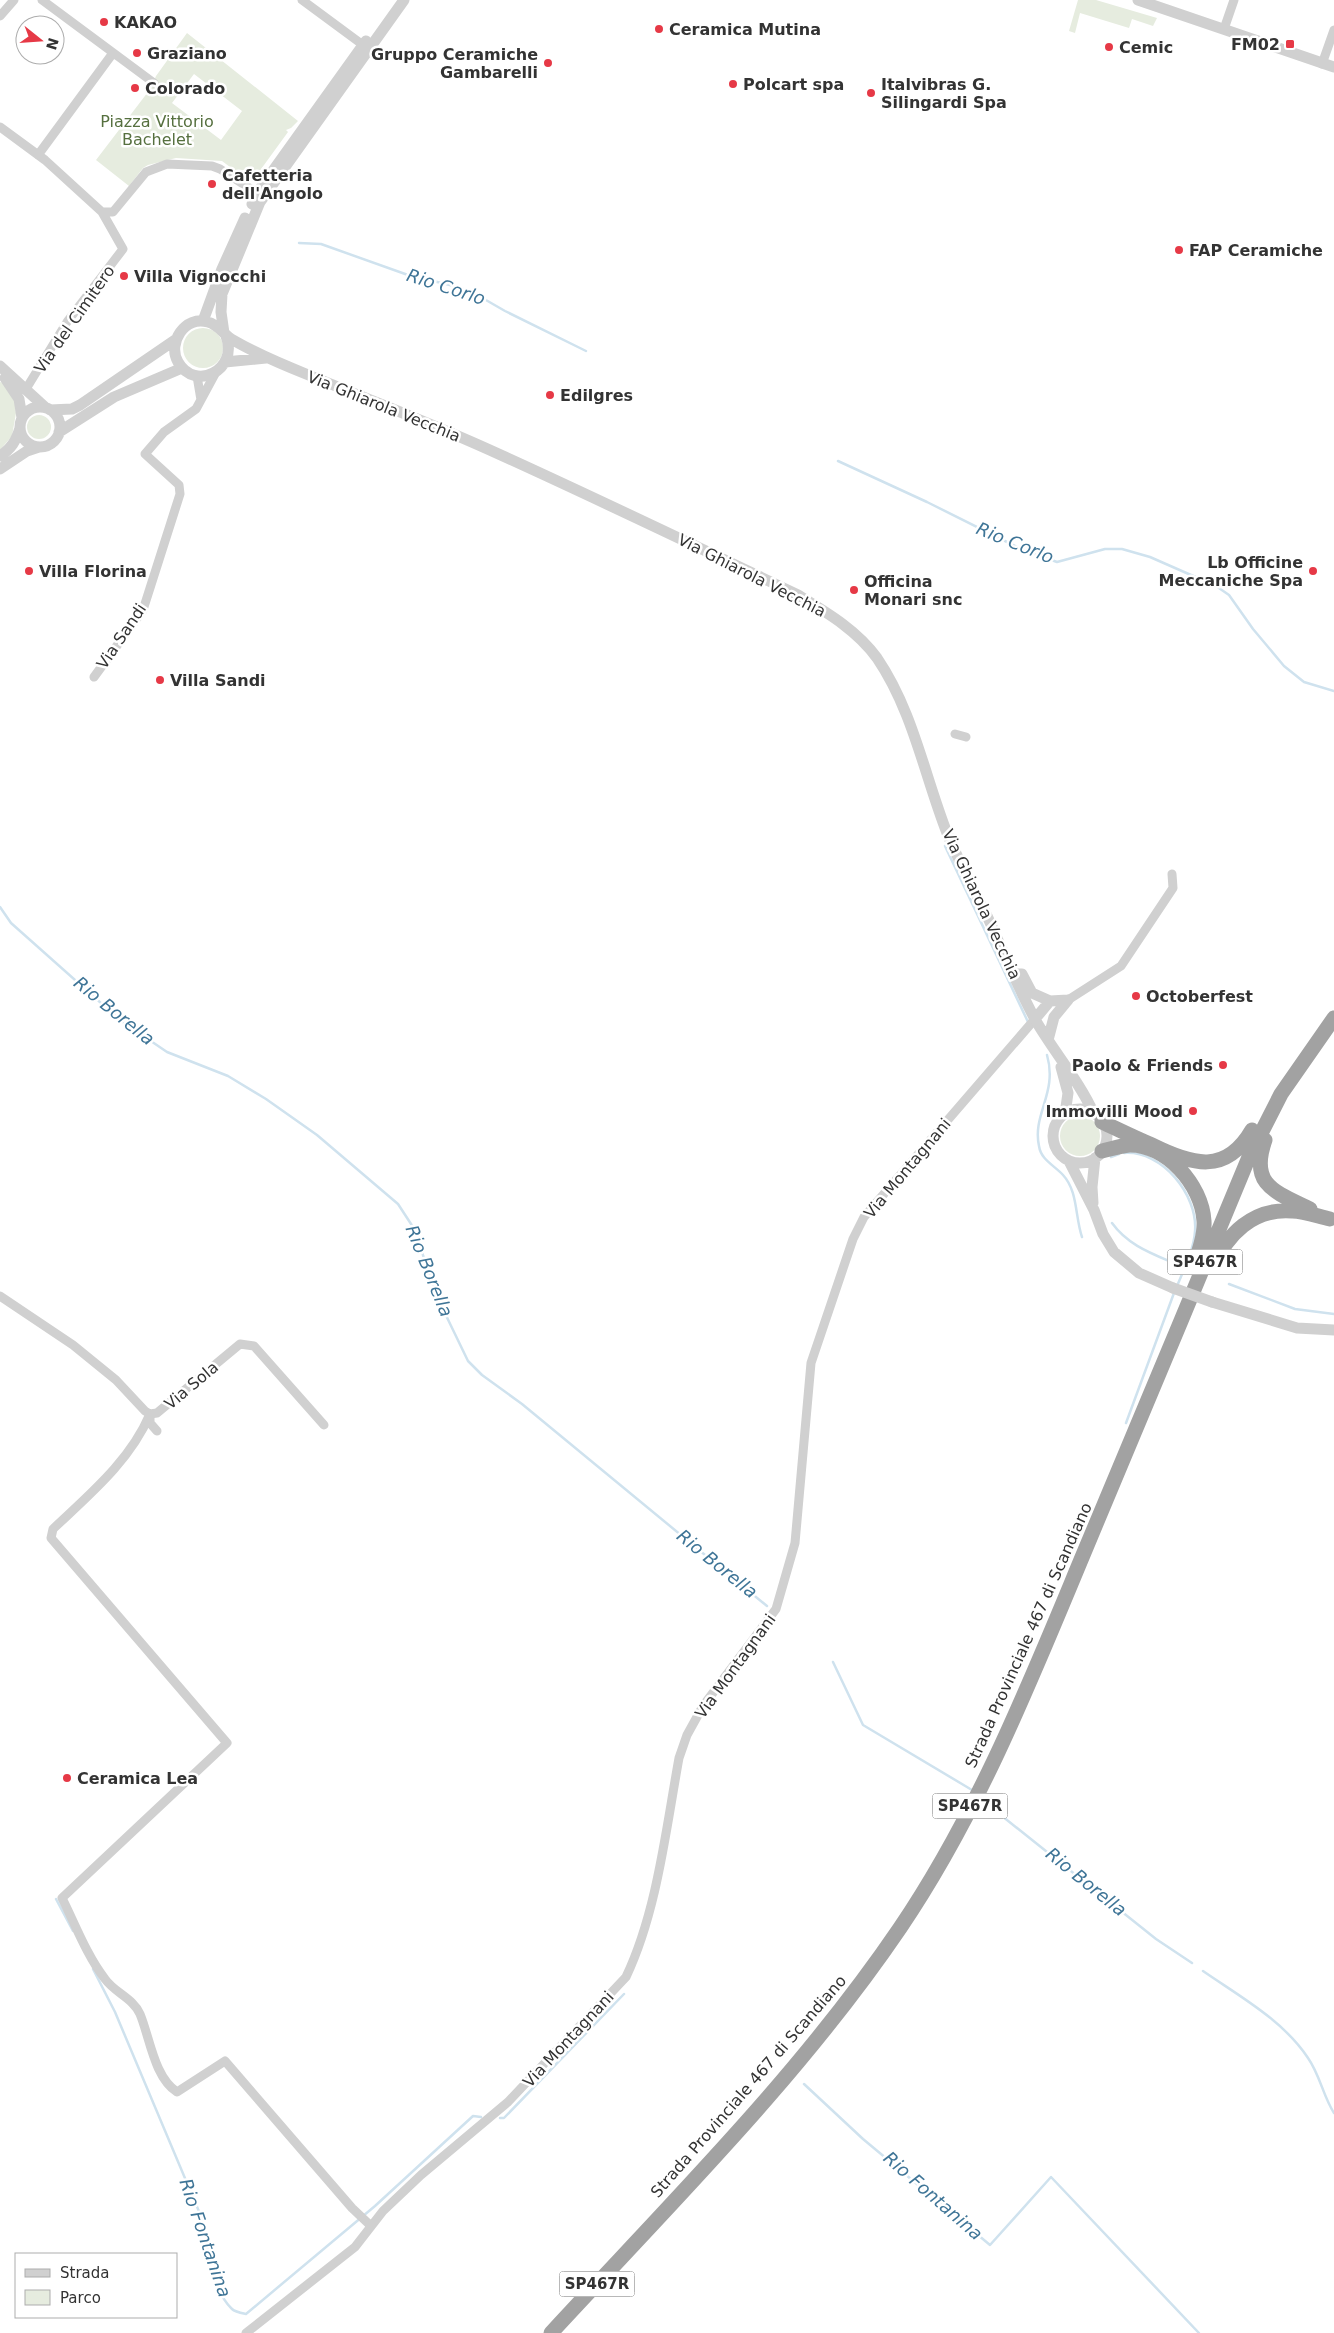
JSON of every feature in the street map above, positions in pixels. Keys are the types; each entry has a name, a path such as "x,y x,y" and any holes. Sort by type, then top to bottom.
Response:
{"highway":[{"name":"Strada Provinciale 467 di Scandiano","path":"551,2333 769,2094 836,2015 900,1928 938,1868 993,1764 1033,1676 1261,1130 1280,1094 1321,1041 1334,1018"},
{"name":"Strada Provinciale 467 di Scandiano","path":"1321,1041 1334,1030"},
{"path":"1098,1118 1178,1158 1203,1162 1226,1158 1241,1148 1277,1089 1308,1046 1321,1041"},
{"path":"1321,1041 1266,1135 1259,1158 1261,1175 1269,1186 1332,1220"},
{"path":"1099,1155 1128,1145 1141,1146 1171,1162 1182,1171 1198,1197 1204,1221 1200,1250 1179,1303 1150,1394"},
{"path":"1150,1394 1193,1315 1220,1253 1242,1225 1259,1215 1273,1211 1293,1211 1332,1220"}],"street":[{"path":"0,16 14,0"},
{"path":"42,0 154,83"},
{"path":"302,0 363,45"},
{"path":"204,321 222,269 257,193 395,0"},
{"path":"175,340 175,355 182,368 197,376 216,372 225,362 229,349 221,312 222,294 260,202 404,0"},
{"path":"1138,0 1334,67"},
{"path":"1224,29 1234,0"},
{"path":"1322,64 1334,30"},
{"path":"38,154 113,54"},
{"path":"0,127 38,154 102,212 113,212 146,172 167,164 207,166 220,169 257,193"},
{"name":"Via del Cimitero","path":"26,389 59,334 123,249 102,212"},
{"path":"0,456 16,440 21,423 30,410 72,409 80,406 175,340 185,326 204,321 216,325 225,334"},
{"name":"Via Ghiarola Vecchia","path":"225,334 266,358 502,455 798,595 832,616 854,633 876,657 903,706 947,833 1036,1019 1058,1058 1090,1103 1107,1136 1099,1155 1092,1187 1094,1210"},
{"name":"Via Ghiarola Vecchia","path":"225,362 266,358"},
{"path":"0,366 58,420 59,432"},
{"path":"0,469 27,451 52,442 59,432 114,397 182,368"},
{"name":"Via Sandi","path":"94,677 143,610 180,494 178,485 145,454 164,432 193,413 216,372"},
{"path":"0,374 9,382 19,398 21,423 27,442 41,447"},
{"path":"197,376 200,400"},
{"path":"955,734 966,737"},
{"path":"1048,1040 1054,1018 1068,1000 1121,966 1173,888 1172,874"},
{"path":"1014,974 1022,974 1032,993 1050,1001 1068,1000"},
{"path":"1036,1019 1050,1001"},
{"path":"1036,1019 1054,1018"},
{"name":"Via Montagnani","path":"246,2333 355,2247 365,2220 383,2212 421,2175 508,2102 626,1977 634,1961 650,1912 679,1758 687,1735 702,1706 776,1608 786,1578 795,1543 811,1364 853,1239 864,1217 1036,1019"},
{"name":"Via Ghiarola Vecchia","path":"1058,1058 1068,1093 1065,1114 1056,1124 1053,1138 1058,1152 1069,1161 1094,1210 1103,1234 1114,1252 1139,1273 1212,1302 1296,1328 1334,1330"},
{"path":"1065,1114 1080,1109 1098,1118"},
{"path":"1069,1161 1085,1163 1099,1155"},
{"name":"Via Sola","path":"0,1296 73,1345 116,1380 150,1414 157,1413 240,1344 246,1344 254,1346 324,1425"},
{"path":"150,1414 145,1427 124,1458 105,1480 53,1529 50,1538 227,1743 62,1898 100,1972 112,1987 135,2006 151,2051 169,2087 177,2092 226,2061 365,2220"},
{"path":"150,1414 150,1422 157,1431"}],"green space":[{"path":"1078,0 1096,0 1157,18 1153,26 1132,19 1129,28 1080,13 1075,33 1069,31"},
{"name":"Piazza Vittorio Bachelet","path":"187,33 298,121 286,130 288,132 256,176 246,179 222,161 176,158 148,165 143,168 129,186 96,160 151,88 156,76","holes":["194,74 242,111 221,140 172,103"]},
{"path":"203,328 214,331 220,337 223,348 220,359 214,365 203,368 192,365 186,359 183,348 186,337 192,331"},
{"path":"0,382 4,383 14,396 16,413 12,436 0,450"},
{"path":"39,415 48,418 51,427 48,436 39,439 30,436 27,427 30,418"},
{"path":"1084,1116 1091,1119 1097,1125 1100,1136 1099,1144 1091,1153 1084,1156 1076,1156 1069,1153 1061,1144 1060,1132 1063,1125 1072,1117"}],"waterway":[{"name":"Rio Corlo","path":"299,243 321,244 408,275 472,292 505,311 586,351"},
{"name":"Rio Corlo","path":"838,461 927,502 1021,549 1057,562 1105,549 1122,549 1150,557 1216,586 1229,595 1253,629 1284,666 1304,682 1334,691"},
{"path":"945,846 1028,1022"},
{"name":"Rio Borella","path":"0,907 11,923 120,1020 167,1052 228,1076 266,1099 317,1135 398,1204 413,1227 440,1303 468,1361 482,1375 522,1404 767,1606"},
{"path":"1047,1055 1050,1069 1049,1081 1039,1124 1039,1146 1045,1159 1068,1181 1074,1196 1082,1237"},
{"path":"1124,1153 1138,1154 1152,1159 1164,1167 1175,1177 1191,1203 1195,1231 1193,1245 1177,1286"},
{"path":"1111,1157 1119,1154"},
{"path":"1112,1223 1119,1232 1136,1245 1185,1268"},
{"path":"1229,1284 1295,1309 1334,1314"},
{"path":"1126,1423 1174,1293"},
{"name":"Rio Borella","path":"833,1662 863,1725 972,1790"},
{"name":"Rio Borella","path":"982,1797 1002,1816 1156,1939 1192,1963"},
{"name":"Rio Fontanina","path":"56,1899 73,1931"},
{"name":"Rio Fontanina","path":"93,1969 115,2012 203,2221 209,2255 219,2290 225,2301 236,2312 246,2314 375,2206 473,2116 481,2117"},
{"name":"Rio Borella","path":"1203,1971 1260,2010 1298,2044 1319,2078 1334,2113"},
{"name":"Rio Fontanina","path":"500,2118 504,2118 624,1994"},
{"name":"Rio Fontanina","path":"804,2084 863,2139 990,2245 1051,2177 1199,2333"}],"place":[{"name":"KAKAO","path":"104,22"},
{"name":"Ceramica Mutina","path":"659,29"},
{"name":"FM02","path":"1290,44"},
{"name":"Cemic","path":"1109,47"},
{"name":"Graziano","path":"137,53"},
{"name":"Gruppo Ceramiche Gambarelli","path":"548,63"},
{"name":"Polcart spa","path":"733,84"},
{"name":"Colorado","path":"135,88"},
{"name":"Italvibras G. Silingardi Spa","path":"871,93"},
{"name":"Cafetteria dell'Angolo","path":"212,184"},
{"name":"FAP Ceramiche","path":"1179,250"},
{"name":"Villa Vignocchi","path":"124,276"},
{"name":"Edilgres","path":"550,395"},
{"name":"Villa Florina","path":"29,571"},
{"name":"Lb Officine Meccaniche Spa","path":"1313,571"},
{"name":"Officina Monari snc","path":"854,590"},
{"name":"Villa Sandi","path":"160,680"},
{"name":"Octoberfest","path":"1136,996"},
{"name":"Paolo & Friends","path":"1223,1065"},
{"name":"Immovilli Mood","path":"1193,1111"},
{"name":"Ceramica Lea","path":"67,1778"}]}
